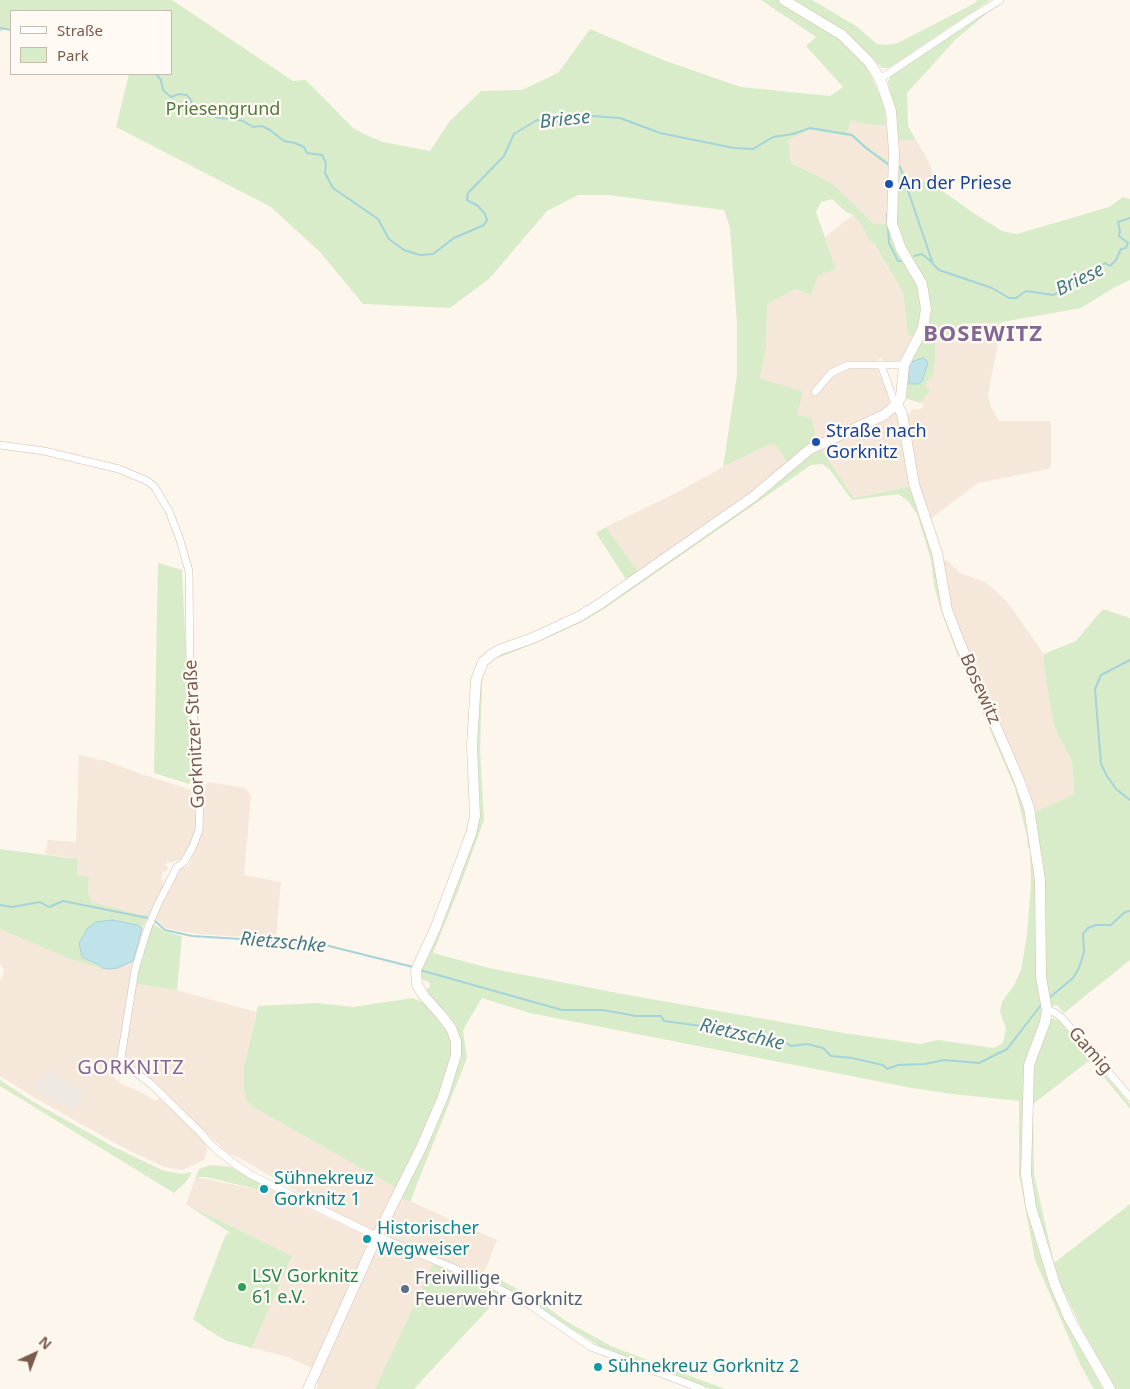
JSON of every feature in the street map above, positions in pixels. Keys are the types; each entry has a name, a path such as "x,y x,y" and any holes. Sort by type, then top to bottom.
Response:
{"street":[{"name":"Bosewitz","path":"784,0 842,35 869,62 880,79 891,111 893,131 892,224 901,249 922,284 926,309 923,328 904,365 900,397 897,404"},
{"path":"880,79 1000,0"},
{"path":"815,392 831,373 841,367 848,365 904,365"},
{"name":"Bosewitz","path":"881,365 894,401 902,414 914,484 937,553 947,610 1029,808 1040,880 1041,977 1047,1011"},
{"path":"308,1389 377,1236 402,1189 443,1097 456,1055 456,1041 451,1028 424,996 417,984 416,970 435,929 471,834 475,816 472,745 476,680 483,662 499,650 533,638 580,616 601,603 753,497 810,450 884,415 897,404"},
{"name":"Gorknitzer Straße","path":"0,445 44,451 119,469 139,476 154,486 169,511 189,570 190,675 200,789 199,830 193,846 184,862 177,867 151,920 135,970 121,1058 124,1064 150,1083 212,1146 252,1175 324,1212 504,1291 530,1305 591,1347 702,1389"},
{"path":"1047,1011 1045,1022 1029,1065 1026,1174 1031,1207 1055,1285 1069,1318 1110,1389"},
{"name":"Gamig","path":"1047,1011 1054,1012 1061,1017 1130,1097"}],"shaded area":[{"path":"851,119 863,124 889,127 890,162 852,134 847,133"},
{"path":"809,130 852,137 866,150 890,165 888,224 873,223 832,183 791,163 788,139"},
{"path":"896,140 916,140 929,162 934,177 910,187 905,172 899,163"},
{"path":"854,214 903,292 908,335 915,338 902,361 896,363 883,361 881,358 878,361 873,361 874,367 878,368 880,377 883,378 891,398 888,406 882,413 816,441 797,415 760,379 766,349 767,304 796,289 811,296 818,276 836,269 825,237"},
{"path":"1002,322 988,395 991,407 999,421 1050,421 1051,466 1048,469 978,483 929,520 930,512 928,508 924,507 916,485 907,417 912,410 923,408 924,404 920,403 931,390 926,388 926,382 933,376 935,342 946,336 960,324"},
{"path":"893,413 898,413 911,486 854,498 820,447"},
{"path":"775,444 788,464 767,482 639,573 606,527 676,493 723,467 764,447"},
{"path":"946,559 960,573 985,582 995,590 1008,603 1044,654 1044,668 1054,727 1072,762 1074,794 1033,813 950,609 943,562"},
{"path":"79,755 106,761 196,793 196,828 190,845 180,859 167,862 165,865 169,869 162,873 163,887 149,914 141,915 92,903 88,893 89,877 77,875 78,859 45,854 48,840 76,842"},
{"path":"209,782 245,788 251,796 244,875 281,882 276,939 179,931 165,928 155,918 167,892 169,892 174,883 177,872 182,867 188,867 200,837 203,787"},
{"path":"0,929 102,968 118,968 133,961 128,989 127,1011 117,1055 118,1061 112,1076 123,1085 139,1091 156,1101 161,1097 206,1144 207,1151 204,1160 182,1170 164,1167 120,1146 0,1076 0,980 4,969 0,964"},
{"path":"136,984 177,990 256,1012 244,1066 253,1107 398,1189 374,1230 330,1211 240,1158 229,1154 146,1076 126,1062 124,1053"},
{"path":"47,1070 84,1091 74,1110 34,1088"},
{"path":"196,1177 261,1190 264,1185 369,1237 371,1242 314,1369 285,1356 252,1348 292,1256 186,1204"},
{"path":"401,1197 497,1240 485,1271 479,1275 386,1236 384,1232"},
{"path":"382,1242 433,1264 375,1389 318,1389 316,1388 318,1385 316,1379 378,1245"}],"green space":[{"name":"Priesengrund","path":"0,0 172,0 293,81 306,80 353,128 383,142 430,151 449,122 481,91 522,90 558,73 590,29 663,60 741,87 830,96 843,87 806,46 816,37 761,0 778,0 839,38 865,63 880,95 885,111 886,126 863,124 851,120 847,132 890,162 890,165 866,150 852,137 809,130 788,140 791,163 832,183 873,223 888,224 922,297 921,319 915,338 908,335 903,292 862,226 854,215 846,212 832,199 821,202 816,212 836,269 818,276 811,296 796,289 767,304 766,349 760,378 803,392 797,415 812,418 816,441 788,464 775,444 764,447 723,467 737,375 737,323 730,228 724,210 608,195 578,195 547,211 489,279 450,308 363,304 320,252 271,207 116,127 129,75 172,75 172,10 10,10 10,29 6,28 0,32"},
{"path":"793,0 812,0 856,26 877,44 886,45 898,43 975,3 977,0 990,0 889,68 882,68 843,31"},
{"path":"981,14 986,14 955,40 907,93 908,126 916,140 896,140 888,81 893,74"},
{"path":"897,163 905,172 910,187 934,177 941,190 972,212 1002,231 1017,234 1109,207 1123,197 1130,199 1130,280 1081,308 1002,322 960,324 946,336 935,342 933,376 926,382 926,388 931,390 920,403 905,398 905,375 930,310 895,224"},
{"path":"820,447 854,498 911,486 928,533 938,586 1025,807 1033,848 1028,848 1027,836 1015,788 956,651 942,613 934,586 931,560 917,514 908,501 898,494 852,500 830,470 822,464 811,465 604,609 582,622 495,659 487,665 483,672 480,749 484,820 433,953 489,968 617,993 844,1033 920,1044 938,1040 994,1048 1003,1043 1006,1029 1000,1012 1002,1002 1014,985 1021,970 1027,935 1031,884 1030,852 1034,853 1044,1010 1029,1054 1028,1208 1052,1291 1075,1339 1103,1389 1094,1389 1081,1366 1035,1260 1019,1174 1019,1101 912,1088 530,1013 482,998 463,1031 467,1058 410,1202 401,1197 459,1041 427,995 426,990 430,986 429,982 419,978 418,973 474,835 475,746 481,671 492,657 581,619"},
{"path":"606,527 639,573 627,581 596,533"},
{"path":"158,563 182,570 192,781 189,784 154,773"},
{"path":"1102,610 1130,618 1130,960 1064,1013 1057,1005 1051,1007 1048,1005 1033,813 1074,794 1072,762 1054,727 1044,668 1044,654 1076,641"},
{"path":"0,849 78,859 77,875 89,877 88,893 92,902 141,915 149,914 142,929 138,925 99,965 102,968 70,959 0,929"},
{"path":"153,924 164,931 182,936 177,990 136,984 143,952"},
{"path":"413,998 426,1004 438,1014 453,1042 450,1068 398,1189 253,1107 247,1101 244,1091 244,1066 258,1006 317,1003 353,1007"},
{"path":"1053,1018 1061,1022 1130,1104 1130,1109 1090,1060 1033,1104 1034,1174 1054,1263 1130,1204 1130,1389 1116,1389 1083,1331 1051,1265 1034,1207 1029,1172 1032,1066 1049,1021"},
{"path":"0,1080 32,1101 114,1147 162,1170 181,1174 191,1172 191,1174 186,1182 174,1193 0,1086"},
{"path":"211,1165 231,1167 264,1185 261,1190 206,1177 196,1177 199,1169"},
{"name":"LSV Gorknitz 61 e.V.","path":"186,1204 292,1256 252,1348 227,1341 193,1319 226,1234 229,1232"},
{"path":"433,1264 502,1294 414,1389 375,1389"},
{"path":"492,1275 537,1300 566,1321 611,1346 725,1389 711,1389 603,1348 490,1280"}],"water":[{"path":"923,358 928,363 922,381 918,384 909,384 909,377 906,375 911,362"},
{"path":"112,920 138,925 142,929 133,961 118,968 109,969 102,968 82,957 79,943 87,929 96,922"}],"waterway":[{"name":"Briese","path":"0,28 10,30"},
{"name":"Briese","path":"157,75 161,80 163,90 171,97 179,94 187,95 191,100 193,109 219,118 243,121 253,127 262,126 284,141 304,147 307,153 322,155 326,163 325,173 333,188 378,219 389,239 404,250 420,255 433,254 454,238 484,225 487,220 485,214 478,206 467,200 468,193 504,156 514,134 537,120 550,123 593,116 620,118 660,133 734,148 753,149 773,137 793,134 810,128 852,135 889,165"},
{"name":"Briese","path":"900,167 933,264 939,270 992,288 1009,298 1016,298 1026,291 1053,295 1071,286 1079,276 1088,274 1105,263 1110,266 1116,260 1121,249 1126,248 1128,243 1119,236 1118,222 1130,218"},
{"name":"Briese","path":"887,214 889,243 898,261 904,261"},
{"name":"Briese","path":"914,256 922,254 933,263"},
{"name":"Rietzschke","path":"1130,660 1101,675 1095,689 1101,764 1116,789 1130,800"},
{"name":"Rietzschke","path":"0,905 12,907 40,902 49,907 63,901 148,918"},
{"name":"Rietzschke","path":"1049,998 1073,978 1079,968 1084,952 1083,934 1088,928 1096,925 1111,925 1125,912 1130,911"},
{"name":"Rietzschke","path":"155,921 165,930 192,936 321,944 413,967"},
{"name":"Rietzschke","path":"420,970 562,1010 603,1010 636,1016 661,1016 664,1021 702,1026 709,1025 722,1034 729,1032 768,1039 776,1045 783,1041 791,1046 807,1044 823,1048 831,1056 852,1058 883,1065 887,1069 898,1065 925,1064 944,1060 979,1063 1007,1049 1041,1005"}],"place":[{"name":"An der Priese","path":"889,184"},
{"name":"Straße nach Gorknitz","path":"816,442"},
{"name":"Sühnekreuz Gorknitz 1","path":"264,1189"},
{"name":"Historischer Wegweiser","path":"367,1239"},
{"name":"LSV Gorknitz 61 e.V.","path":"242,1287"},
{"name":"Freiwillige Feuerwehr Gorknitz","path":"405,1289"},
{"name":"Sühnekreuz Gorknitz 2","path":"598,1367"}],"district":[{"name":"BOSEWITZ","path":"983,335"},
{"name":"GORKNITZ","path":"131,1068"}]}
